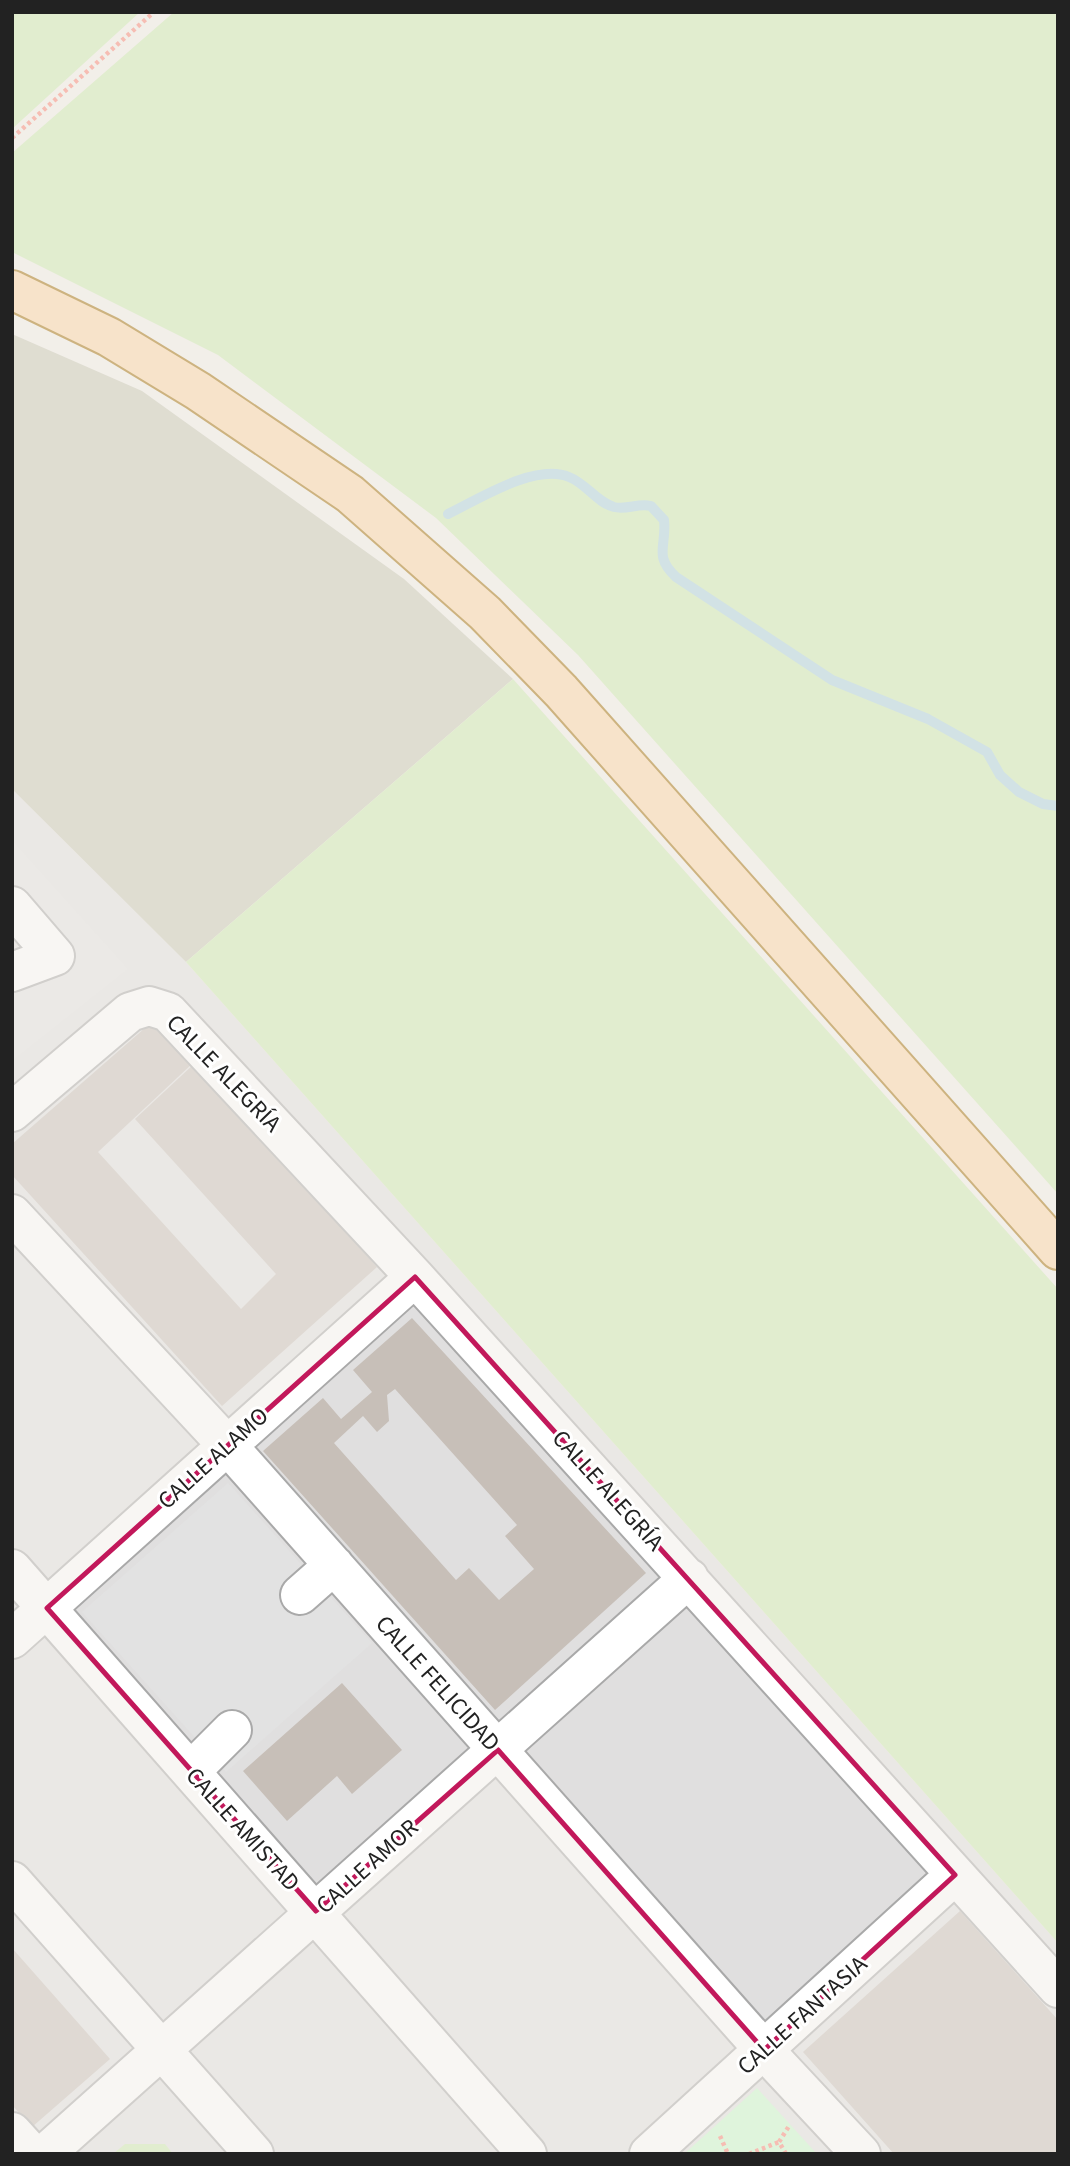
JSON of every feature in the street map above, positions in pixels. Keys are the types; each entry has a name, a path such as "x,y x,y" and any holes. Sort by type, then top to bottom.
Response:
{"main road":[{"path":"12,290 109,337 299,457 377,517 465,594 561,691 1058,1250"}],"street":[{"path":"12,906 55,956 12,972"},
{"name":"CALLE ALEGRÍA","path":"12,1112 115,1023 139,1007 159,1007 177,1019 689,1578 1058,1988"},
{"name":"CALLE FELICIDAD","path":"12,1214 227,1445 764,2050 861,2154"},
{"name":"CALLE ALAMO","path":"12,1639 415,1277"},
{"path":"300,1595 334,1565"},
{"name":"CALLE AMISTAD","path":"12,1569 316,1911 527,2154"},
{"name":"CALLE AMOR","path":"45,2154 689,1578"},
{"path":"191,1771 232,1730"},
{"name":"CALLE FANTASIA","path":"649,2154 955,1875"},
{"path":"12,1881 254,2154"},
{"path":"12,2132 32,2154"}],"path":[{"path":"12,138 154,12"},
{"path":"749,2154 779,2142"}],"highlighted area":[{"path":"415,1277 955,1875 764,2050 498,1750 316,1911 47,1608"}],"shaded area":[{"path":"12,334 142,391 404,579 513,679 186,962 12,789"},
{"path":"12,789 186,962 1058,1943 1058,2154 12,2154"},
{"path":"12,840 128,969 12,1061"},
{"path":"228,1483 372,1643 226,1772 82,1612"}],"green space":[{"path":"12,12 140,12 12,129"},
{"path":"174,12 1058,12 1058,1194 578,655 436,518 218,355 12,252 12,153"},
{"path":"513,679 1058,1289 1058,1943 186,962"},
{"path":"757,2088 817,2154 684,2154"},
{"path":"125,2144 165,2144 173,2154 113,2154"}],"building":[{"path":"153,1021 194,1062 98,1152 241,1309 276,1274 135,1119 195,1063 377,1267 222,1406 12,1175 12,1144"},
{"path":"412,1318 646,1573 495,1710 263,1451 323,1398 341,1419 372,1392 353,1370","holes":["395,1389 517,1525 505,1536 534,1569 499,1600 469,1568 456,1580 334,1443 363,1416 377,1432 389,1421 387,1395"]},
{"path":"342,1683 402,1750 352,1794 337,1776 287,1821 243,1771"},
{"path":"960,1911 1058,2020 1058,2154 894,2154 803,2052"},
{"path":"12,1948 110,2059 32,2127 12,2105"}],"waterway":[{"path":"448,514 507,485 540,475 555,474 575,480 608,505 623,508 651,506 664,520 663,557 676,577 832,680 928,719 987,752 1000,775 1019,792 1043,804 1058,806"}]}
